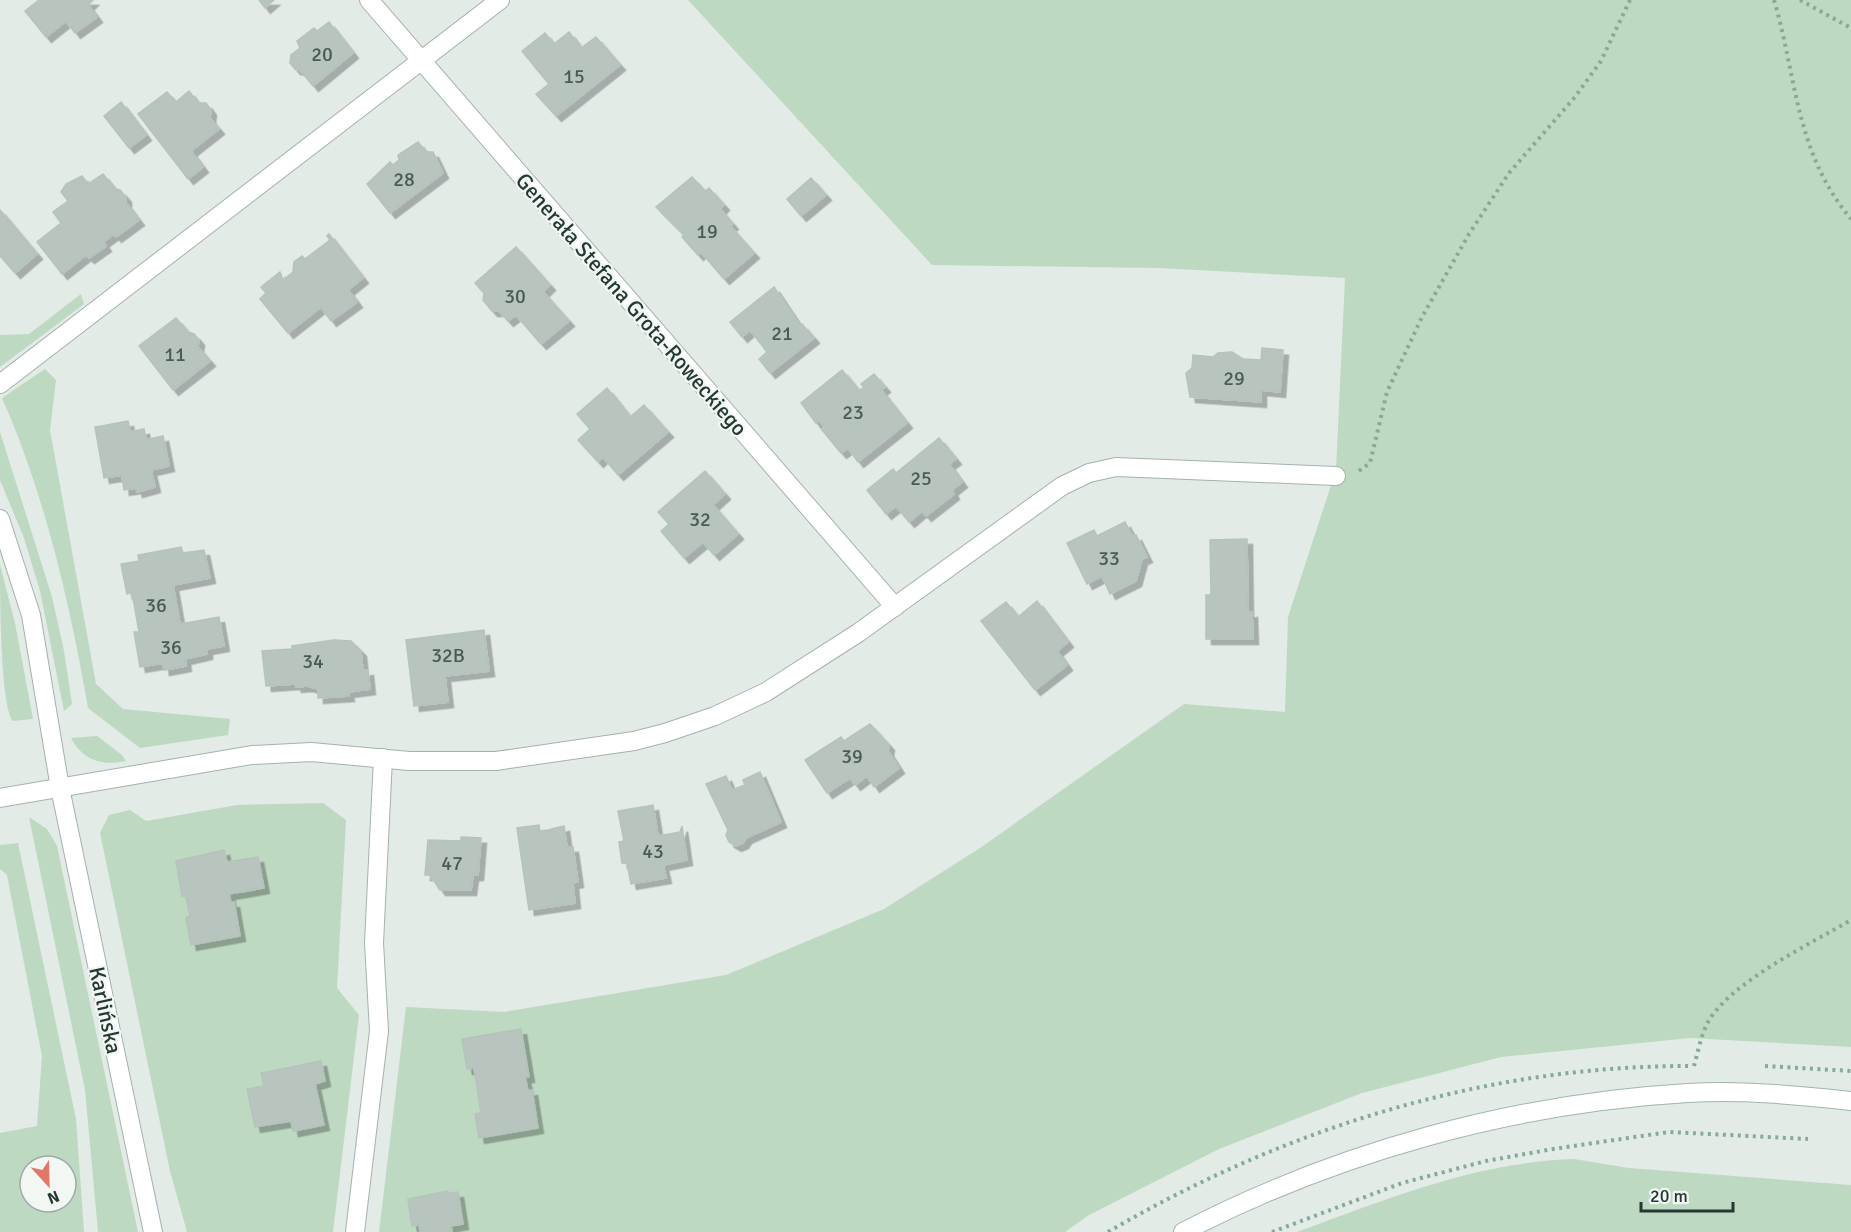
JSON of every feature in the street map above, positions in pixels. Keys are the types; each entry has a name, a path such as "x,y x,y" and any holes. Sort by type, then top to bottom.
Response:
{"street":[{"name":"Generała Stefana Grota-Roweckiego","path":"369,0 895,607"},
{"path":"0,384 500,0"},
{"path":"0,798 252,754 311,752 460,762 513,760 634,741 715,716 755,699 895,607 1046,496 1089,473 1116,467 1143,467 1336,476"},
{"name":"Karlińska","path":"0,519 31,615 60,788 153,1232"},
{"path":"355,1232 379,1031 374,943 383,758"},
{"path":"1183,1232 1266,1193 1347,1161 1494,1121 1599,1102 1689,1093 1784,1094 1851,1101"}],"path":[{"path":"1336,476 1351,475 1370,463 1387,392 1422,317 1493,194 1541,134 1575,97 1601,61 1630,0"},
{"path":"1774,0 1797,110 1804,130 1823,177 1851,219"},
{"path":"1800,0 1851,28"},
{"path":"1694,1066 1707,1024 1720,1005 1761,973 1851,920"},
{"path":"1272,1232 1402,1183 1486,1161 1553,1149 1669,1132 1808,1139"}],"green space":[{"path":"688,0 1851,0 1851,1047 1690,1038 1501,1057 1362,1093 1219,1149 1089,1215 1065,1232 379,1232 406,1007 504,1012 726,975 884,909 980,848 1184,704 1285,712 1288,617 1336,470 1345,278 1158,268 932,265"},
{"path":"81,294 84,304 0,367 0,335 29,334"},
{"path":"45,369 56,380 50,430 96,684 123,709 230,719 228,735 140,748 88,708 73,629 54,550 31,473 2,398"},
{"path":"0,432 52,597 64,651 72,704 64,711 40,591 24,538 0,480"},
{"path":"0,565 15,623 33,719 13,721 5,695"},
{"path":"97,736 122,755 126,761 109,763 94,760 81,752 71,738"},
{"path":"323,803 346,820 337,988 359,1015 333,1232 187,1232 170,1171 100,833 109,815 130,810 146,821 237,805"},
{"path":"29,817 47,829 57,846 138,1232 98,1232 85,1090"},
{"path":"18,843 76,1119 84,1232 0,1232 0,1133 37,1126 42,1056 7,875 0,869 0,845"},
{"path":"1574,1159 1629,1168 1851,1185 1851,1232 1297,1232 1432,1184 1502,1167"}],"building":[{"path":"39,0 93,0 88,5 97,17 75,33 66,21 46,37 25,11"},
{"path":"259,0 274,0 265,8"},
{"path":"329,22 353,53 313,86 300,70 295,69 290,63 291,55 300,48 297,41 314,28 317,31"},
{"path":"569,32 581,48 596,37 620,65 556,116 536,94 549,84 522,51 545,33 554,44"},
{"path":"189,91 198,103 206,103 211,110 210,118 219,129 191,151 203,167 188,179 138,114 167,92 176,102"},
{"path":"121,102 146,135 129,148 104,116"},
{"path":"418,142 426,152 433,152 443,173 390,213 367,184 390,162 393,165 399,160 398,155"},
{"path":"103,174 115,189 120,190 126,197 126,203 139,220 116,237 114,234 103,242 106,246 89,258 86,255 62,274 37,242 61,223 53,212 68,201 61,192 66,184 82,176 88,184"},
{"path":"692,177 705,191 709,188 724,205 720,209 733,224 730,226 754,253 724,279 701,252 698,255 682,237 684,235 656,207"},
{"path":"811,178 826,195 801,216 787,199"},
{"path":"0,210 37,254 15,273 0,256"},
{"path":"329,234 363,278 348,290 357,302 331,321 321,307 288,333 260,299 266,293 261,287 280,272 283,280 293,272 294,262 302,256 305,259 330,240 327,236"},
{"path":"516,247 550,285 543,292 569,321 541,344 516,315 508,321 499,311 492,311 483,300 484,293 475,283"},
{"path":"774,287 800,326 802,324 814,338 770,373 759,359 767,352 750,330 742,337 730,322"},
{"path":"176,318 188,332 194,334 199,340 198,347 210,361 173,390 139,346"},
{"path":"1262,348 1283,350 1280,392 1261,390 1261,402 1190,397 1186,373 1192,368 1193,355 1213,357 1218,353 1232,352 1243,359 1261,360"},
{"path":"842,370 859,391 864,387 861,384 874,374 885,387 881,390 907,423 858,462 848,448 841,453 822,430 825,428 819,420 816,423 801,403"},
{"path":"607,388 630,417 644,405 668,432 618,475 603,457 598,462 578,440 590,429 577,414"},
{"path":"128,421 130,432 144,429 146,440 163,436 169,466 151,470 155,487 137,492 136,488 124,490 122,475 104,478 95,427"},
{"path":"939,438 956,459 949,464 962,482 952,490 954,494 926,516 922,511 909,522 896,506 886,514 867,490 893,469 896,473"},
{"path":"705,471 725,494 713,505 738,534 714,555 703,542 684,558 661,531 669,524 658,512"},
{"path":"1125,522 1133,537 1136,535 1147,557 1142,559 1136,581 1110,594 1102,576 1087,584 1067,543 1094,530 1097,536"},
{"path":"1247,539 1248,613 1252,612 1253,639 1206,639 1206,595 1211,595 1210,540"},
{"path":"181,547 183,553 204,550 210,578 173,585 180,624 219,617 224,646 207,649 207,654 185,659 186,666 164,670 163,663 140,667 134,632 139,632 132,592 127,594 121,564 139,561 138,555"},
{"path":"1037,601 1068,642 1057,651 1067,665 1035,690 981,621 1006,602 1018,617"},
{"path":"484,630 489,671 445,676 448,702 414,706 406,640"},
{"path":"334,640 351,641 361,651 363,671 368,670 370,689 348,692 349,696 318,698 318,689 307,686 296,687 295,684 266,686 262,651 292,649 292,646"},
{"path":"870,724 889,745 888,751 899,768 874,787 867,776 855,785 850,778 827,793 805,760 841,737 844,741"},
{"path":"760,772 781,822 746,838 743,843 736,846 729,842 726,835 728,830 706,784 726,776 732,790 745,785 743,780"},
{"path":"653,805 658,836 680,832 682,826 687,860 663,865 666,878 631,884 627,863 622,863 619,842 624,841 618,811"},
{"path":"539,825 540,832 564,826 567,847 573,847 578,882 573,883 575,903 529,910 517,828"},
{"path":"461,837 481,838 478,875 473,875 471,890 440,890 430,875 425,875 428,840 461,841"},
{"path":"224,850 227,862 258,857 264,888 229,894 231,903 234,902 240,936 191,945 186,918 190,916 186,896 182,896 176,861"},
{"path":"521,1029 529,1077 525,1077 528,1091 532,1090 538,1128 479,1138 475,1114 481,1113 474,1068 467,1069 462,1039"},
{"path":"321,1061 325,1081 315,1084 324,1125 293,1131 291,1121 255,1127 247,1089 264,1086 261,1073"},
{"path":"447,1191 448,1193 458,1192 463,1224 451,1226 452,1232 420,1232 419,1225 412,1226 408,1199"}]}
